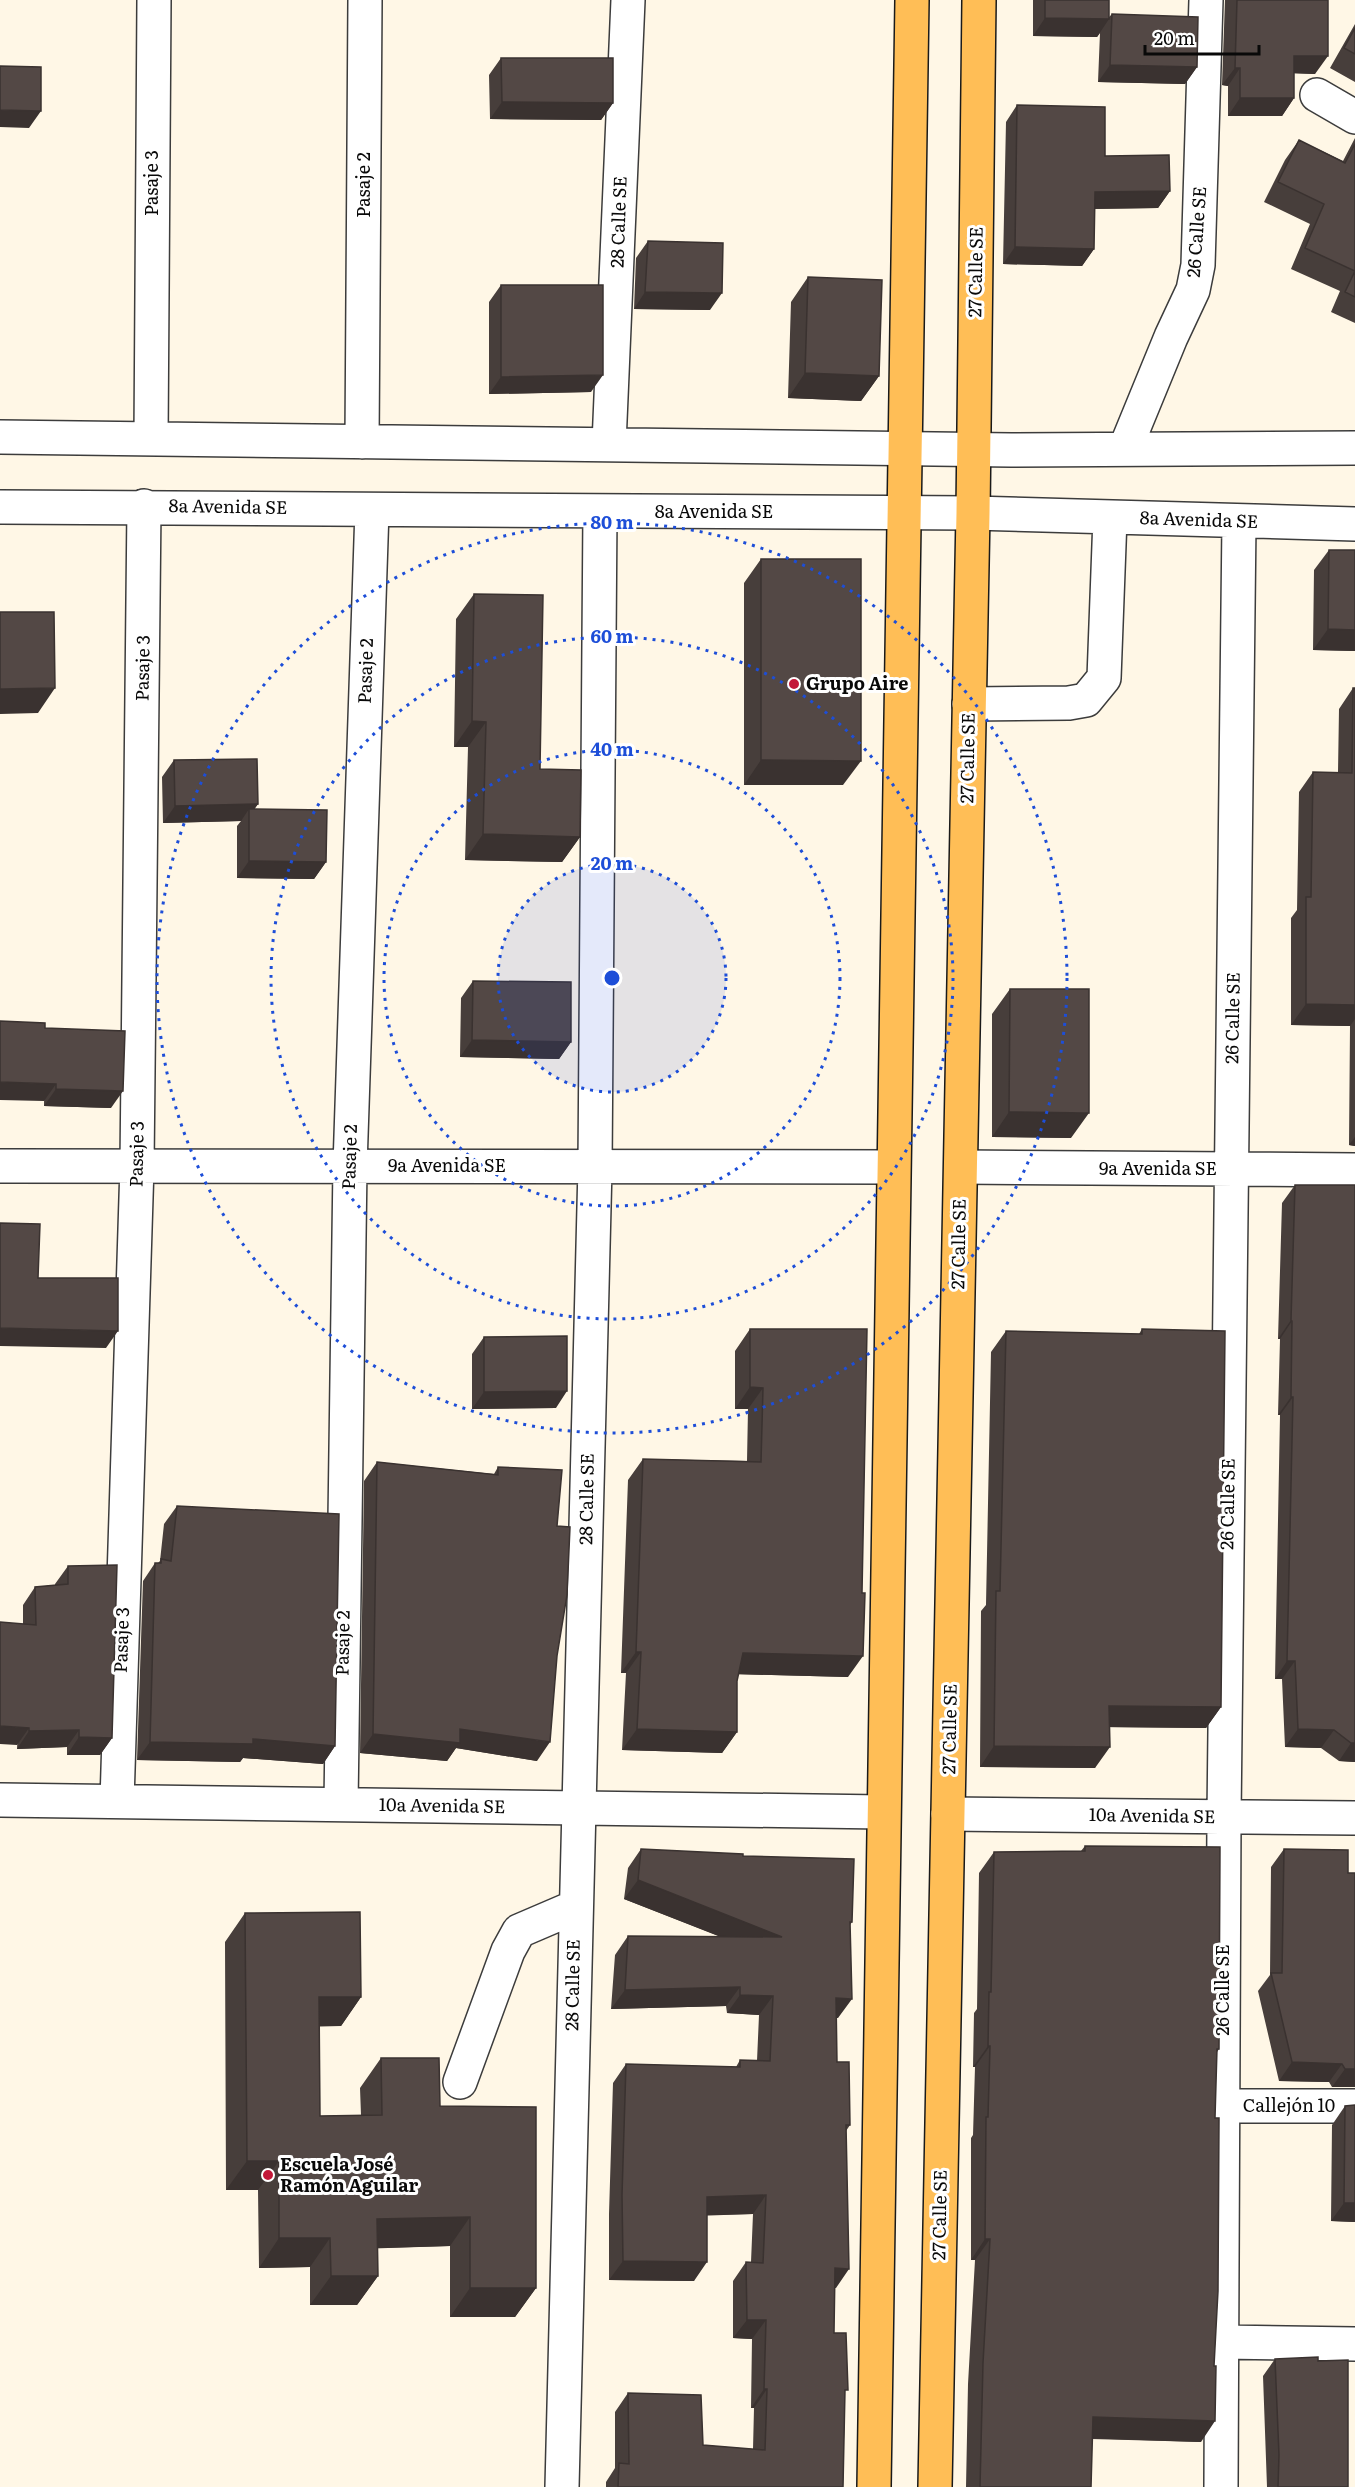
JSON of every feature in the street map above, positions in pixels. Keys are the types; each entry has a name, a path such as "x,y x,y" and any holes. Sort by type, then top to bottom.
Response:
{"main road":[{"path":"874,2487 912,0"},
{"name":"27 Calle SE","path":"935,2487 973,513 980,0"}],"street":[{"name":"Pasaje 3","path":"151,439 153,0"},
{"name":"Pasaje 2","path":"362,442 365,0"},
{"name":"28 Calle SE","path":"609,444 628,0"},
{"name":"26 Calle SE","path":"1125,449 1171,337 1193,291 1198,266 1206,0"},
{"path":"1317,95 1355,117"},
{"path":"0,437 974,448 1355,447"},
{"name":"Pasaje 3","path":"117,1802 137,1166 144,506"},
{"name":"8a Avenida SE","path":"0,507 144,506 372,510 973,513 1355,524"},
{"name":"Pasaje 2","path":"341,1804 350,1166 372,510"},
{"name":"28 Calle SE","path":"562,2487 595,1167 600,511"},
{"path":"969,704 1068,703 1086,700 1104,678 1110,518"},
{"name":"26 Calle SE","path":"1221,2487 1224,1817 1239,522"},
{"name":"9a Avenida SE","path":"0,1166 893,1167"},
{"name":"9a Avenida SE","path":"961,1167 1355,1170"},
{"name":"10a Avenida SE","path":"0,1800 883,1812"},
{"name":"10a Avenida SE","path":"948,1814 1355,1818"},
{"path":"460,2082 508,1951 519,1931 575,1907"},
{"name":"Callejón 10","path":"1222,2106 1355,2106"},
{"path":"1222,2342 1355,2344"}],"building":[{"path":"1045,0 1109,0 1109,19 1045,18"},
{"path":"1237,0 1328,0 1328,56 1294,56 1294,98 1240,98 1240,68 1235,68"},
{"path":"1112,14 1198,17 1197,67 1110,65"},
{"path":"1355,28 1355,54 1344,48"},
{"path":"501,58 613,58 613,103 502,102"},
{"path":"0,66 41,67 41,111 0,110"},
{"path":"1017,105 1105,107 1105,156 1169,155 1170,191 1095,192 1094,249 1015,247"},
{"path":"1299,140 1345,163 1355,144 1355,271 1305,248 1324,204 1278,182"},
{"path":"648,241 723,243 722,293 645,292"},
{"path":"1355,271 1355,297 1345,292"},
{"path":"808,277 882,280 879,376 805,373"},
{"path":"501,285 603,285 603,375 501,377"},
{"path":"1329,550 1355,550 1355,630 1328,629"},
{"name":"Grupo Aire","path":"761,559 861,559 861,761 761,760"},
{"path":"474,594 543,595 540,769 581,770 580,837 483,834 486,722 472,721"},
{"path":"0,612 54,612 55,688 0,689"},
{"path":"1353,688 1355,688 1355,1005 1306,1004 1306,897 1311,897 1313,772 1352,773"},
{"path":"257,759 258,804 175,806 174,760"},
{"path":"249,809 327,810 326,862 249,861"},
{"path":"473,981 571,982 571,1042 472,1040"},
{"path":"1010,989 1089,989 1089,1113 1009,1112"},
{"path":"0,1021 45,1023 45,1028 125,1031 123,1091 56,1089 56,1084 0,1082"},
{"path":"1295,1185 1355,1185 1355,1743 1351,1743 1334,1730 1298,1729 1295,1661 1287,1661"},
{"path":"0,1223 40,1224 38,1278 118,1278 118,1331 0,1328"},
{"path":"750,1329 867,1329 863,1656 743,1653 737,1681 737,1732 637,1729 641,1652 636,1652 643,1459 761,1462 763,1388 750,1387"},
{"path":"1142,1329 1225,1331 1221,1707 1109,1706 1110,1747 994,1746 996,1591 1000,1591 1006,1331 1142,1334"},
{"path":"567,1336 567,1391 484,1392 484,1337"},
{"path":"377,1462 498,1475 498,1467 562,1470 557,1526 570,1527 567,1595 557,1656 550,1742 460,1729 460,1743 373,1734"},
{"path":"177,1506 339,1514 335,1746 253,1739 253,1744 150,1742 155,1563 161,1563 161,1559 171,1561"},
{"path":"117,1565 112,1738 79,1737 79,1730 29,1731 29,1728 0,1726 0,1622 36,1625 35,1587 68,1584 68,1566"},
{"path":"1085,1846 1220,1847 1219,2049 1217,2049 1215,2118 1219,2118 1215,2421 1093,2417 1091,2487 980,2487 983,2363 990,2239 985,2239 986,2117 988,2117 989,1992 991,1992 994,1852 1085,1851"},
{"path":"641,1849 743,1854 743,1856 854,1859 852,1922 850,1922 852,1999 836,1998 837,2062 849,2062 850,2125 846,2125 849,2269 835,2268 834,2333 846,2333 848,2390 845,2390 843,2487 618,2487 619,2463 629,2464 628,2393 701,2395 703,2445 765,2450 766,2320 747,2320 746,2262 763,2263 766,2195 707,2197 707,2262 623,2261 622,2195 626,2064 740,2067 740,2060 770,2061 773,1996 740,1995 740,1987 625,1990 628,1936 782,1937 638,1880"},
{"path":"1284,1849 1348,1850 1348,1873 1355,1873 1355,2069 1345,2069 1342,2064 1292,2062 1271,1973 1282,1973"},
{"path":"360,1912 361,1997 319,1997 320,2116 382,2115 381,2058 439,2058 440,2106 536,2107 536,2288 470,2288 470,2217 377,2219 378,2276 331,2276 330,2238 279,2238 279,2161 247,2161 245,1913"},
{"path":"1355,2105 1355,2203 1344,2203 1345,2106"},
{"path":"1318,2357 1318,2361 1348,2360 1348,2487 1278,2487 1275,2359"}],"place":[{"name":"Grupo Aire","path":"794,684"},
{"name":"Escuela José Ramón Aguilar","path":"268,2175"}]}
